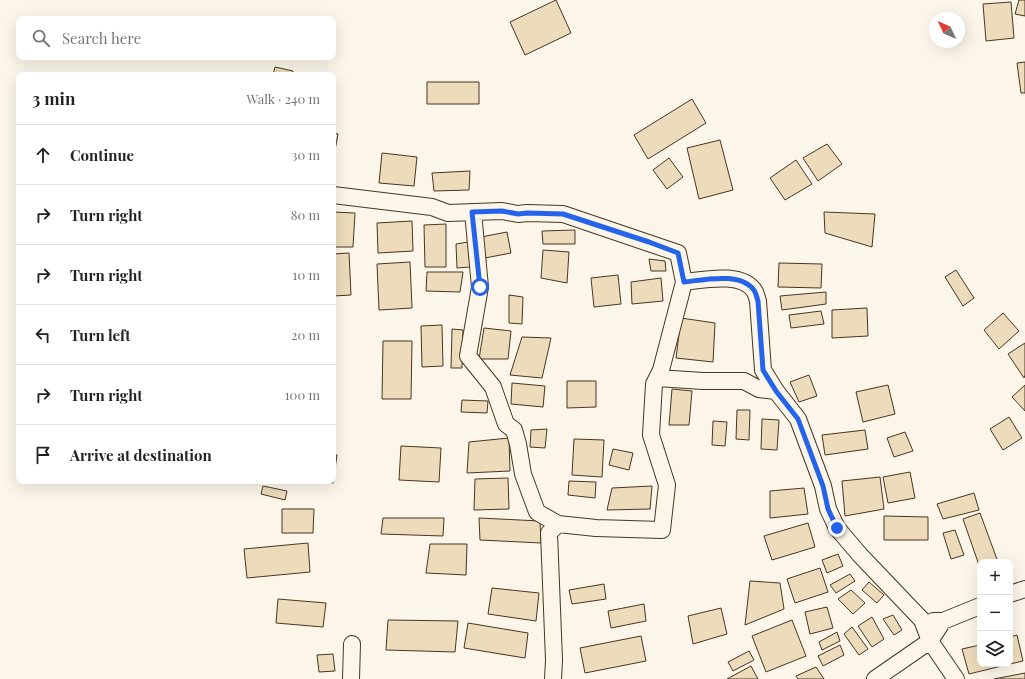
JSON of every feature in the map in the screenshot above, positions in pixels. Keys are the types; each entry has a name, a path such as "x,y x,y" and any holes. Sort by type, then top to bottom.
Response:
{"street":[{"path":"336,194 432,207 448,213 472,212 502,211 518,214 563,214 678,253 684,282 661,370 654,384 651,435 667,485 662,530 596,528 558,524 537,512 524,474 514,430 506,424 493,387 468,356 480,287 472,212"},
{"path":"684,282 728,278 746,283 755,291 758,301 763,370 776,391 798,419 823,486 828,509 837,528 860,555 922,620 930,641 956,679"},
{"path":"657,378 703,381 744,381 759,389 776,391"},
{"path":"552,679 554,660 549,533 558,524"},
{"path":"1013,593 1025,589"},
{"path":"922,620 943,621 977,607"},
{"path":"875,679 930,641 943,621"},
{"path":"351,679 352,644"}],"building":[{"path":"556,0 571,33 525,55 510,22"},
{"path":"1019,0 1025,0 1025,16 1015,14"},
{"path":"1011,2 1014,38 986,41 983,4"},
{"path":"1025,62 1025,93 1021,93 1017,63"},
{"path":"275,67 293,71 293,72 274,72"},
{"path":"427,82 479,82 479,104 427,104"},
{"path":"692,99 706,123 648,159 634,135"},
{"path":"336,134 338,134 336,145"},
{"path":"720,140 733,190 699,199 687,148"},
{"path":"827,144 842,164 818,181 803,158"},
{"path":"382,153 417,157 414,186 379,183"},
{"path":"669,158 683,177 667,189 653,170"},
{"path":"796,160 812,184 785,200 770,178"},
{"path":"470,171 469,190 434,191 432,173"},
{"path":"336,212 355,213 353,247 336,247"},
{"path":"824,212 875,214 872,247 825,233"},
{"path":"412,221 413,251 378,253 377,223"},
{"path":"446,224 446,267 425,267 424,225"},
{"path":"575,230 575,244 543,244 542,231"},
{"path":"507,232 511,253 485,258 481,237"},
{"path":"468,242 470,267 457,268 456,244"},
{"path":"543,250 569,252 567,283 541,278"},
{"path":"349,253 351,295 336,296 336,254"},
{"path":"649,259 665,261 666,271 651,271"},
{"path":"410,262 412,308 379,310 377,264"},
{"path":"779,263 822,264 821,288 778,287"},
{"path":"956,270 974,298 963,306 945,277"},
{"path":"427,272 463,272 460,292 426,291"},
{"path":"618,275 621,304 594,307 591,278"},
{"path":"661,278 663,301 632,304 631,282"},
{"path":"826,292 826,304 782,310 780,296"},
{"path":"509,295 523,297 522,324 509,323"},
{"path":"867,308 868,336 832,338 832,310"},
{"path":"821,311 824,324 791,328 789,315"},
{"path":"1003,313 1019,331 999,349 984,330"},
{"path":"681,318 715,323 713,362 676,358"},
{"path":"442,325 443,366 422,367 421,326"},
{"path":"484,328 511,331 508,359 479,359"},
{"path":"452,329 463,330 462,368 451,368"},
{"path":"522,337 551,338 542,378 510,375"},
{"path":"383,341 412,341 411,399 382,399"},
{"path":"1025,343 1025,375 1024,378 1008,354"},
{"path":"809,375 817,396 799,402 790,382"},
{"path":"567,381 596,381 596,407 567,408"},
{"path":"512,383 545,386 543,407 511,404"},
{"path":"888,385 895,414 863,422 856,392"},
{"path":"1025,385 1025,411 1012,397"},
{"path":"672,389 692,391 689,425 669,425"},
{"path":"462,400 488,401 487,413 461,412"},
{"path":"737,410 750,410 749,440 736,439"},
{"path":"1009,417 1022,438 1003,450 990,429"},
{"path":"762,419 779,420 777,450 761,449"},
{"path":"713,421 727,422 725,446 712,445"},
{"path":"547,429 545,448 530,447 531,430"},
{"path":"865,430 868,449 825,455 822,435"},
{"path":"905,432 913,451 894,457 887,438"},
{"path":"509,438 510,471 467,473 469,442"},
{"path":"574,439 604,440 602,477 572,475"},
{"path":"401,446 441,448 439,482 399,480"},
{"path":"613,449 633,453 629,470 609,465"},
{"path":"910,472 915,498 888,503 883,477"},
{"path":"880,477 884,509 845,516 842,481"},
{"path":"508,478 509,509 474,510 475,479"},
{"path":"569,481 596,482 595,498 568,495"},
{"path":"263,486 287,491 285,500 261,494"},
{"path":"652,486 650,509 607,510 612,488"},
{"path":"804,488 808,514 770,518 770,491"},
{"path":"974,493 979,510 943,519 937,504"},
{"path":"282,509 314,509 313,533 282,533"},
{"path":"980,513 997,559 977,559 963,519"},
{"path":"884,516 928,517 928,540 884,540"},
{"path":"383,518 444,518 443,536 381,534"},
{"path":"479,518 540,521 541,543 480,540"},
{"path":"808,523 815,547 772,560 764,536"},
{"path":"955,530 964,555 951,559 943,533"},
{"path":"308,543 310,572 247,578 244,549"},
{"path":"430,544 467,544 466,575 426,573"},
{"path":"838,554 843,566 827,573 822,560"},
{"path":"820,568 828,592 795,603 787,579"},
{"path":"850,574 855,581 836,593 830,585"},
{"path":"750,581 780,583 784,609 745,625"},
{"path":"869,582 884,595 877,603 862,590"},
{"path":"604,584 606,599 572,604 569,590"},
{"path":"492,588 539,593 536,621 488,614"},
{"path":"851,590 865,603 853,614 838,599"},
{"path":"278,599 326,603 323,627 276,623"},
{"path":"644,604 646,621 611,628 608,611"},
{"path":"827,607 833,628 810,634 805,612"},
{"path":"721,608 727,634 693,644 688,616"},
{"path":"893,615 902,630 894,635 883,619"},
{"path":"872,617 884,639 872,647 858,626"},
{"path":"388,620 458,621 455,652 386,650"},
{"path":"792,620 806,656 766,672 752,636"},
{"path":"468,623 528,633 525,658 464,648"},
{"path":"852,627 868,649 859,655 844,634"},
{"path":"837,632 840,641 822,650 819,642"},
{"path":"1017,635 1023,661 1013,663 1013,636"},
{"path":"641,636 646,661 585,673 580,648"},
{"path":"840,645 844,655 823,666 818,656"},
{"path":"977,646 977,667 998,667 969,674 962,649"},
{"path":"749,651 754,660 733,671 728,662"},
{"path":"333,654 335,671 319,672 317,655"},
{"path":"751,666 758,679 727,679"},
{"path":"816,667 824,679 798,679 796,676"},
{"path":"1025,673 1025,679 994,679"}],"route":[{"path":"480,287 472,212 502,211 518,214 563,214 678,253 684,282 728,278 746,283 755,291 758,301 763,370 776,391 798,419 823,486 828,509 837,528"}]}
